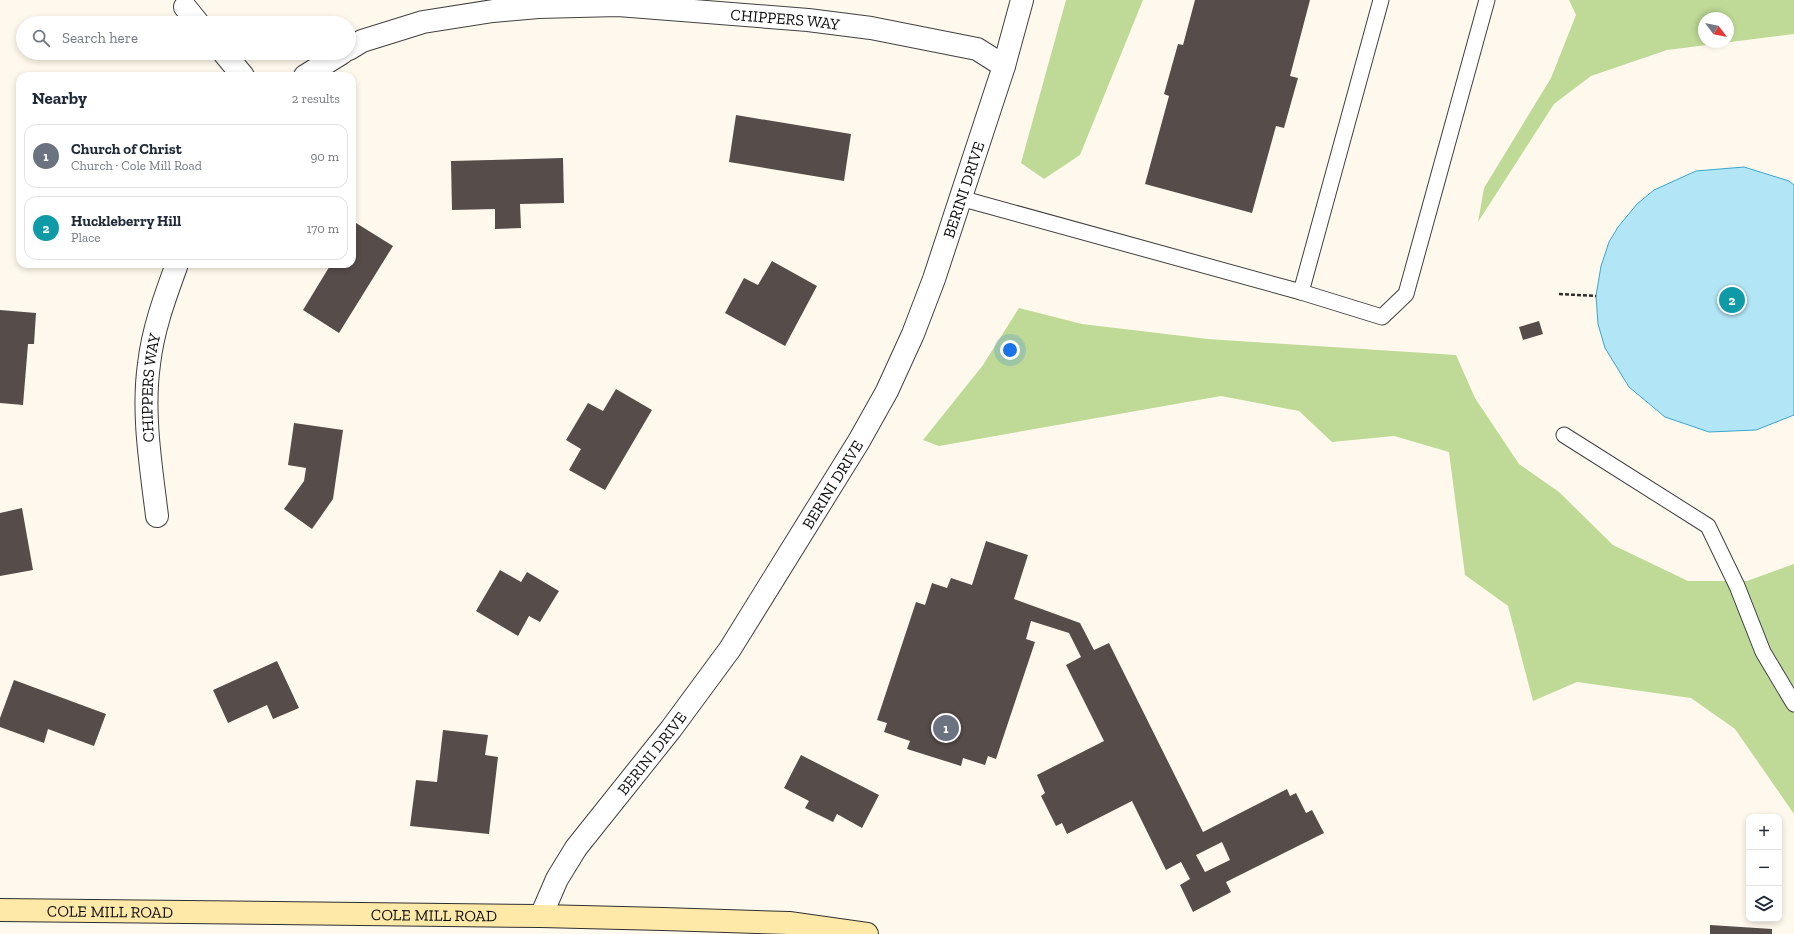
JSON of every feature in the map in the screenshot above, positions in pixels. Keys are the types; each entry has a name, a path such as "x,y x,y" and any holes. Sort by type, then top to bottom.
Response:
{"street":[{"name":"BERINI DRIVE","path":"541,916 557,879 576,848 671,729 730,649 860,440 887,391 913,334 934,279 1004,66 1022,0"},
{"name":"CHIPPERS WAY","path":"356,45 362,41 423,22 493,11 538,7 618,5 808,20 871,28 977,49 1004,66"},
{"path":"230,60 240,72"},
{"path":"311,72 331,60"},
{"name":"CHIPPERS WAY","path":"157,516 149,447 146,392 149,364 162,306 176,268"},
{"name":"COLE MILL ROAD","path":"0,910 541,916 789,923 867,934"}],"lane":[{"path":"1301,292 1381,0"},
{"path":"960,198 1301,292 1382,317 1406,294 1487,0"},
{"path":"1564,435 1708,526 1737,586 1763,652 1794,704"}],"path":[{"path":"1559,294 1596,296"}],"green space":[{"path":"1066,0 1143,0 1080,155 1044,179 1021,163"},
{"path":"1569,0 1794,0 1794,34 1734,42 1734,12 1698,12 1698,46 1667,50 1591,76 1554,104 1478,222 1484,188 1551,78 1576,15"},
{"path":"1019,308 1082,324 1208,339 1456,355 1475,398 1519,464 1559,492 1613,545 1688,581 1747,581 1794,564 1794,814 1735,729 1691,698 1577,682 1533,701 1508,606 1465,575 1449,452 1394,436 1332,442 1299,411 1221,396 939,446 923,440 983,365"}],"water":[{"path":"1744,167 1789,181 1794,185 1794,415 1756,430 1709,432 1665,417 1629,387 1605,348 1598,324 1596,296 1601,266 1609,242 1618,227 1637,204 1654,190 1696,171"}],"building":[{"path":"1195,0 1310,0 1290,76 1298,78 1284,128 1276,126 1252,213 1145,184 1169,96 1164,94 1178,44 1183,45"},
{"path":"736,115 851,134 844,181 729,162"},
{"path":"563,158 564,203 520,204 521,228 495,229 495,209 452,210 451,161"},
{"path":"356,223 393,246 339,333 303,310 329,268 356,268"},
{"path":"772,261 817,286 785,346 725,313 744,278 758,285"},
{"path":"0,310 36,313 34,344 28,344 23,405 0,403"},
{"path":"1539,321 1543,334 1523,340 1519,327"},
{"path":"616,389 652,410 605,490 569,470 581,449 566,440 588,403 603,411"},
{"path":"294,423 343,430 333,499 312,529 284,509 304,481 306,468 288,465"},
{"path":"22,508 33,570 0,576 0,513"},
{"path":"986,541 1028,555 1014,599 1080,623 1094,650 1109,643 1203,832 1287,789 1290,796 1296,793 1306,813 1312,810 1324,833 1226,882 1231,892 1193,912 1180,885 1190,879 1181,862 1166,870 1132,801 1067,834 1062,823 1056,826 1041,796 1045,793 1037,775 1104,741 1066,665 1081,657 1069,633 1031,621 1026,639 1035,642 996,759 988,756 985,765 963,758 961,766 907,749 910,741 884,732 887,723 877,720 916,602 925,605 932,583 947,588 951,578 972,585","holes":["1222,842 1230,860 1205,872 1196,855"]},
{"path":"500,570 521,582 527,572 559,591 540,622 529,616 518,636 476,611"},
{"path":"277,661 299,708 273,719 267,705 228,723 213,690"},
{"path":"14,680 106,714 94,746 48,729 44,743 0,727 0,718"},
{"path":"443,730 488,735 485,755 498,757 489,834 410,826 416,780 437,782"},
{"path":"801,755 879,795 862,828 837,814 833,822 805,808 809,801 784,788"},
{"path":"1710,925 1772,929 1772,934 1710,934"}],"place":[{"name":"Huckleberry Hill","path":"1732,300"},
{"name":"Church of Christ","path":"946,728"}]}
